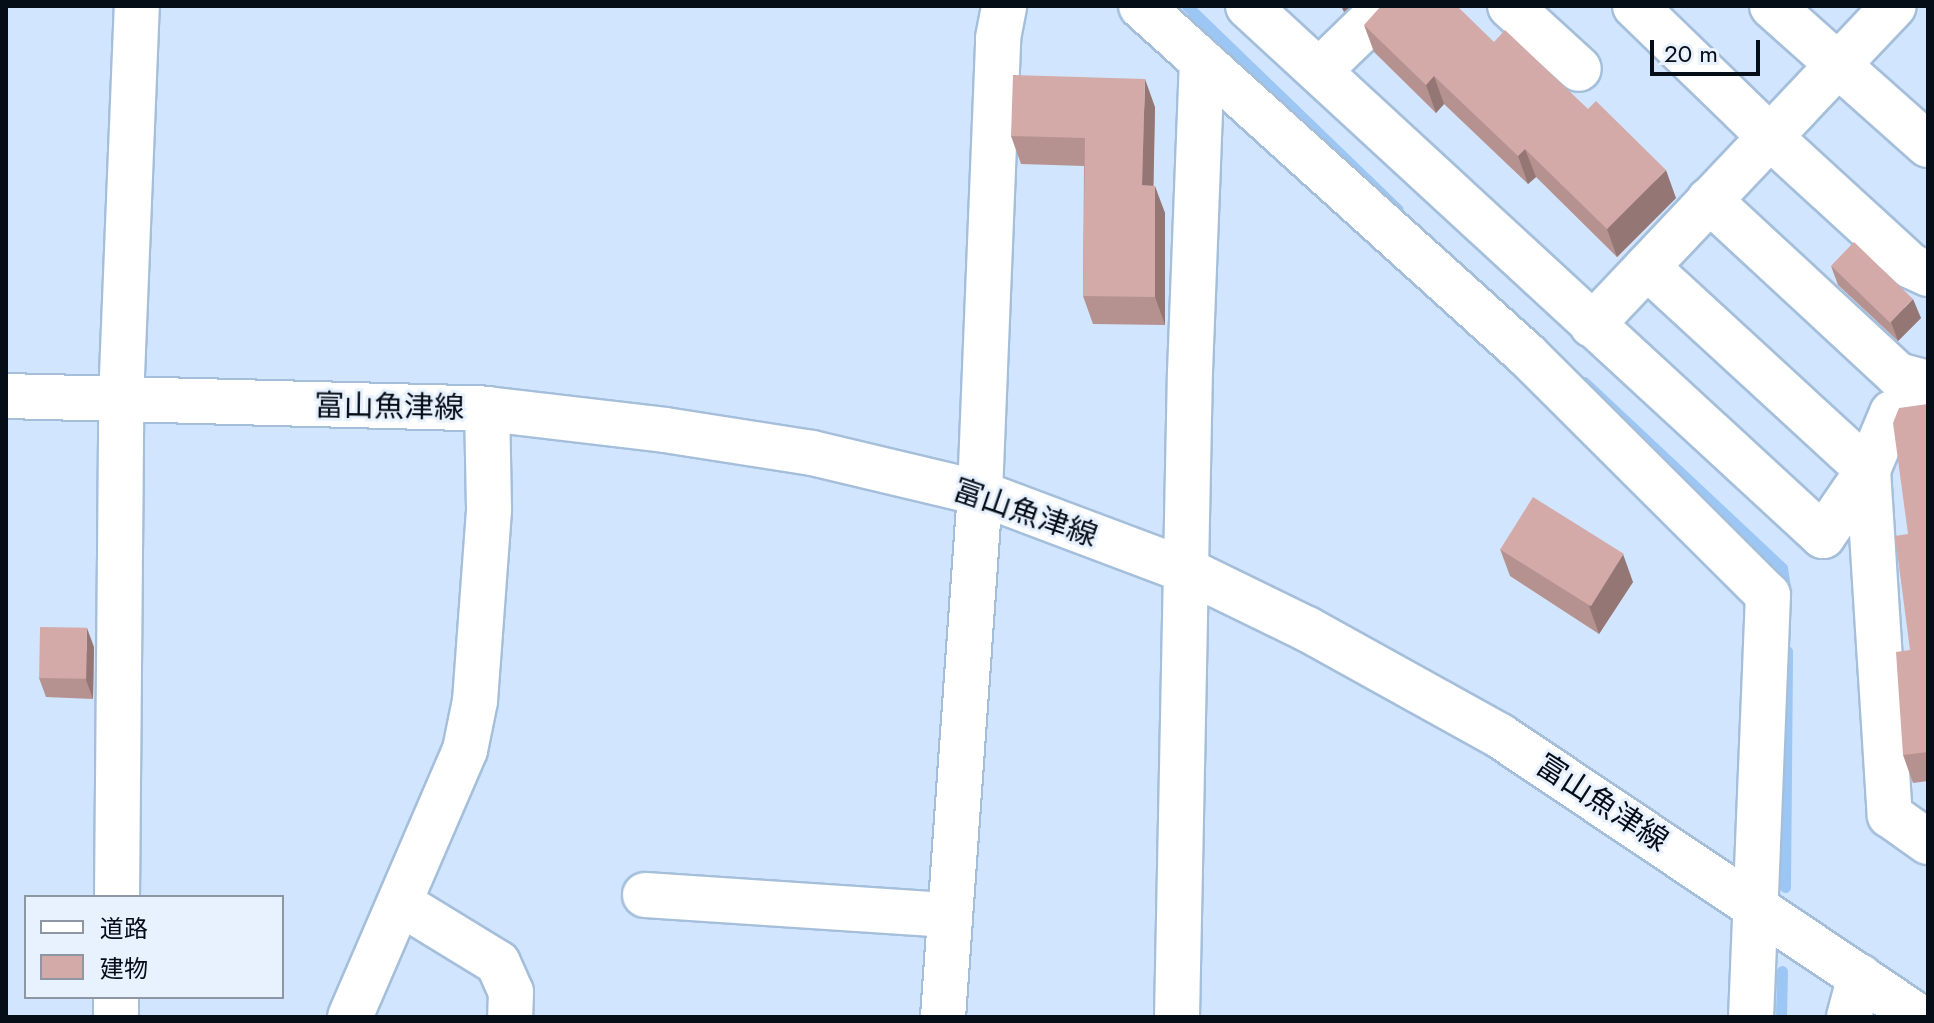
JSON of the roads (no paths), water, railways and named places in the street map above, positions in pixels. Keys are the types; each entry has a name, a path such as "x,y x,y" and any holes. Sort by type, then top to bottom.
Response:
{"street":[{"path":"117,895 121,400 137,6"},
{"path":"943,1017 980,493 998,38 1004,6"},
{"path":"1141,6 1527,355 1768,595 1753,903 1751,1017"},
{"path":"1248,6 1321,69 1592,325 1823,536 1868,470 1892,413 1928,396"},
{"path":"1321,69 1386,6"},
{"path":"1510,6 1579,69"},
{"path":"1635,6 1769,136 1911,266 1928,274"},
{"path":"1772,6 1928,145"},
{"path":"1592,325 1894,6"},
{"path":"1177,1017 1190,372 1202,61"},
{"path":"1709,200 1898,375 1928,383"},
{"path":"1647,267 1868,470 1890,815 1928,842"},
{"name":"富山魚津線","path":"6,396 487,409 665,430 812,453 980,493 1188,571 1307,629 1500,736 1753,903 1854,996 1919,1017"},
{"path":"350,1017 465,750 475,701 489,509 487,409"},
{"path":"645,895 949,915"},
{"path":"400,903 498,963 511,992 510,1017"}],"waterway":[{"path":"1187,6 1398,210"},
{"path":"1584,382 1782,568 1786,594"},
{"path":"1785,887 1787,651"},
{"path":"1781,1017 1782,971"}]}
